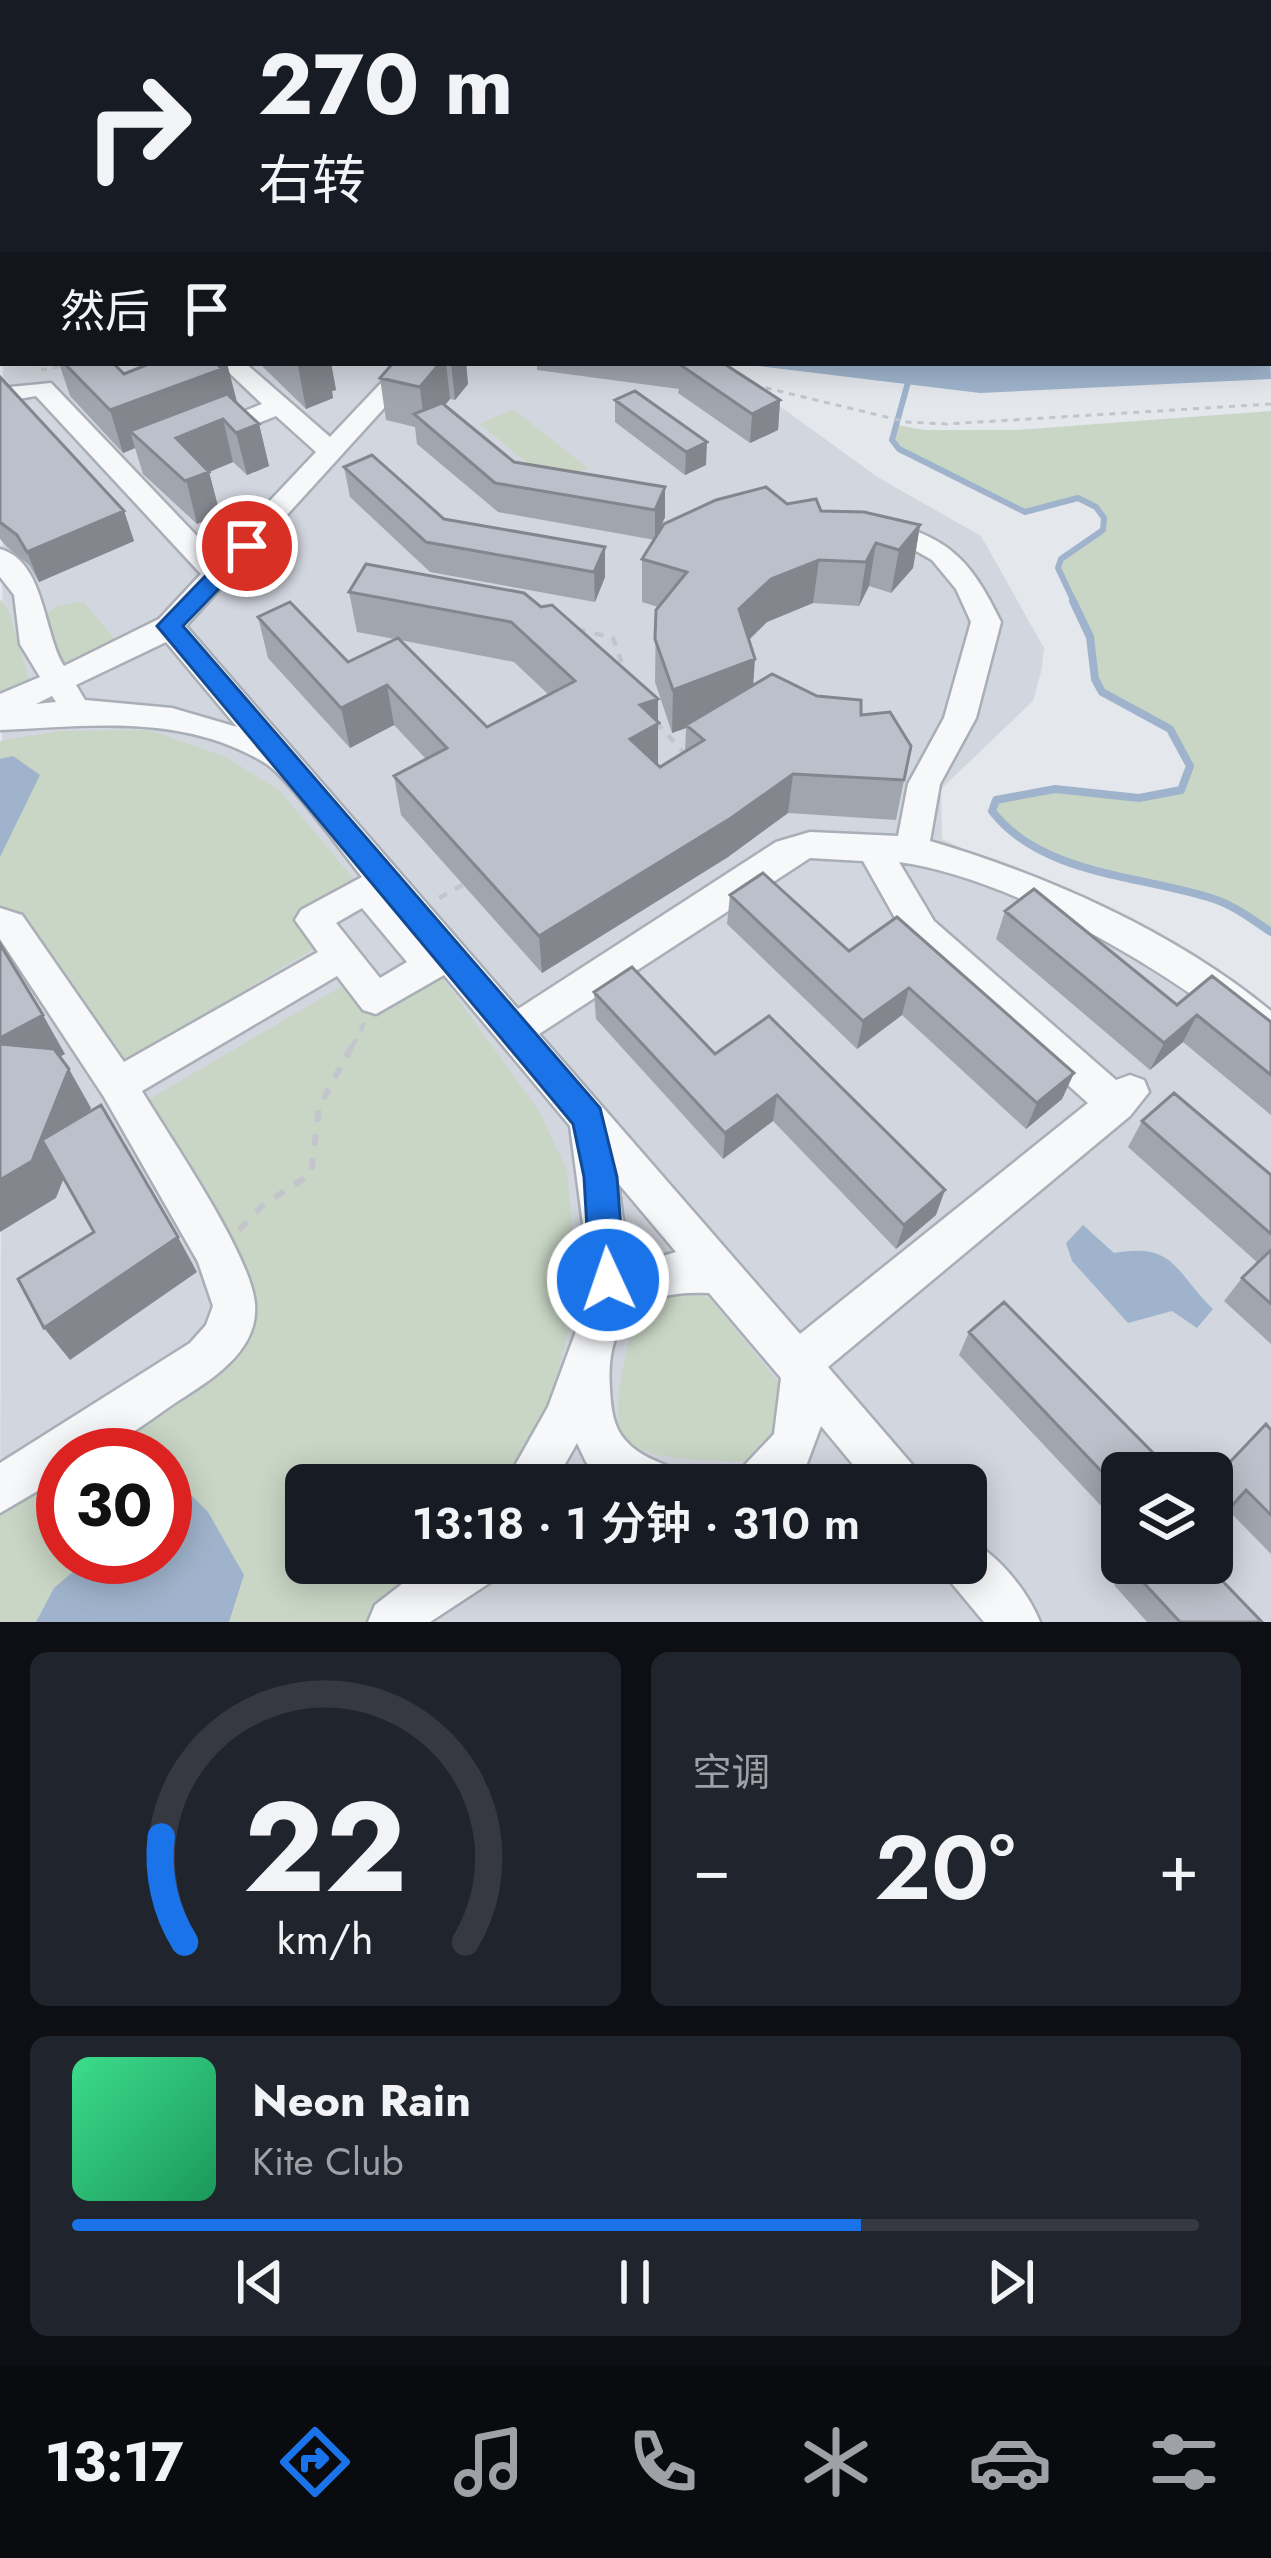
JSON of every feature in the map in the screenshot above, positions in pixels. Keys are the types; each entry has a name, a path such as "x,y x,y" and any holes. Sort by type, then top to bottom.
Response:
{"street":[{"path":"235,366 333,453"},
{"path":"0,707 169,626 409,366"},
{"path":"0,395 42,388 128,465 219,577"},
{"path":"178,446 279,406"},
{"path":"838,526 889,530 929,545 958,571 985,615 960,718 924,784 912,848"},
{"path":"0,558 28,594 35,644 78,711"},
{"path":"169,626 280,756 404,918 514,1031 882,1464"},
{"path":"179,717 227,694"},
{"path":"0,719 115,709 179,717 280,756"},
{"path":"899,744 924,784"},
{"path":"514,1031 788,851 810,845 912,848 981,872 1202,979 1271,1033"},
{"path":"781,1464 798,1434 800,1368 1124,1097 921,932 873,848"},
{"path":"366,889 404,918 430,965 376,999 341,956 313,920 366,889"},
{"path":"0,922 10,925 118,1085 216,1254 233,1306 224,1338 205,1358 0,1490"},
{"path":"118,1085 341,956"},
{"path":"540,1464 566,1420 607,1304 608,1255 588,1118"},
{"path":"607,1304 652,1275 682,1270 720,1273"},
{"path":"587,1366 587,1405 596,1440 616,1464"},
{"path":"392,1622 440,1584"},
{"path":"981,1584 1016,1622"}],"path":[{"path":"754,386 907,422 1040,420 1271,404"},
{"path":"567,626 613,638 627,677"},
{"path":"656,722 684,754"},
{"path":"669,766 701,743"},
{"path":"404,918 471,879"},
{"path":"216,1254 263,1205 311,1174 319,1107 376,999"}],"shaded area":[{"path":"3,366 724,366 879,478 981,536 1044,648 1033,701 941,789 942,839 1200,960 1271,1013 1271,1622 0,1622"}],"green space":[{"path":"513,409 588,468 553,484 480,424"},
{"path":"1271,411 1271,932 1221,902 1059,858 1006,830 992,811 996,800 1055,789 1154,798 1181,790 1190,766 1170,729 1102,692 1095,679 1090,637 1058,568 1061,559 1103,530 1104,518 1094,506 1074,499 1041,509 1016,510 913,457 892,440 897,425 924,430 1017,430"},
{"path":"0,599 9,612 30,682 0,696"},
{"path":"83,601 119,644 66,667 44,639 43,617 57,606"},
{"path":"149,730 226,757 280,791 358,884 296,918 315,948 126,1061 0,909 0,741 60,731"},
{"path":"439,973 539,1111 567,1170 578,1295 545,1420 513,1464 285,1464 285,1584 413,1584 367,1622 0,1622 0,1511 36,1486 36,1584 192,1584 192,1428 120,1428 241,1345 246,1291 148,1100 349,982"},
{"path":"673,1291 710,1298 784,1389 782,1430 749,1462 667,1456 642,1450 626,1439 619,1421 619,1395 636,1314"}],"water":[{"path":"758,366 1270,366 1271,379 980,393"},
{"path":"13,756 40,775 0,857 0,759"},
{"path":"1083,1225 1114,1253 1162,1256 1213,1309 1197,1328 1172,1311 1128,1323 1072,1261 1066,1243"},
{"path":"192,1496 208,1512 244,1575 229,1622 36,1622 59,1584 192,1584"}],"building":[{"path":"67,366 116,366 124,374 144,366 222,369 110,410"},
{"path":"390,366 438,366 420,387 380,378"},
{"path":"682,366 728,366 780,400 752,414"},
{"path":"0,377 124,511 27,552 17,535 0,522"},
{"path":"635,391 707,442 686,452 615,400"},
{"path":"227,394 259,424 236,433 223,419 176,438 209,472 185,481 130,431"},
{"path":"442,403 514,462 665,487 655,510 495,483 414,414"},
{"path":"372,455 444,519 605,547 594,572 426,542 344,467"},
{"path":"766,487 787,504 816,499 821,511 864,512 920,525 899,550 876,543 866,562 819,560 771,579 739,609 755,659 673,690 655,639 656,610 687,572 642,559 664,524 716,500"},
{"path":"366,564 524,593 541,607 552,605 658,699 640,705 659,723 630,739 660,767 704,740 686,725 772,674 817,696 861,700 861,715 890,712 911,746 904,780 793,774 731,818 539,936 394,776 447,748 387,685 341,708 258,617 290,602 348,662 398,638 487,727 575,681 511,622 349,592"},
{"path":"763,873 849,951 897,917 1074,1073 1037,1103 909,988 863,1021 730,895"},
{"path":"1034,889 1177,1005 1212,976 1271,1022 1271,1075 1197,1015 1164,1043 1005,911"},
{"path":"0,944 43,1015 0,1038"},
{"path":"632,967 715,1054 769,1016 945,1190 904,1225 777,1095 725,1133 594,992"},
{"path":"0,1044 54,1049 69,1069 32,1161 0,1180"},
{"path":"1174,1093 1271,1175 1271,1234 1142,1121"},
{"path":"101,1105 178,1237 44,1328 18,1279 94,1232 42,1140"},
{"path":"1271,1250 1271,1304 1242,1278"},
{"path":"1004,1302 1152,1452 1101,1452 1101,1471 969,1332"},
{"path":"1266,1424 1271,1430 1271,1515 1246,1490 1233,1505 1233,1459"},
{"path":"1145,1584 1225,1584 1262,1622 1180,1622"}],"waterway":[{"path":"910,375 892,440 899,449 1025,512 1078,498 1096,507 1104,518 1103,530 1061,559 1058,568 1075,604"},
{"path":"1073,601 1090,637 1095,679 1102,692 1170,729 1190,766 1181,790 1139,798 1055,789 996,800 992,811 1013,832 1065,861 1214,899 1271,932"}],"route":[{"path":"247,546 169,626 588,1118 600,1177 608,1280"}]}
